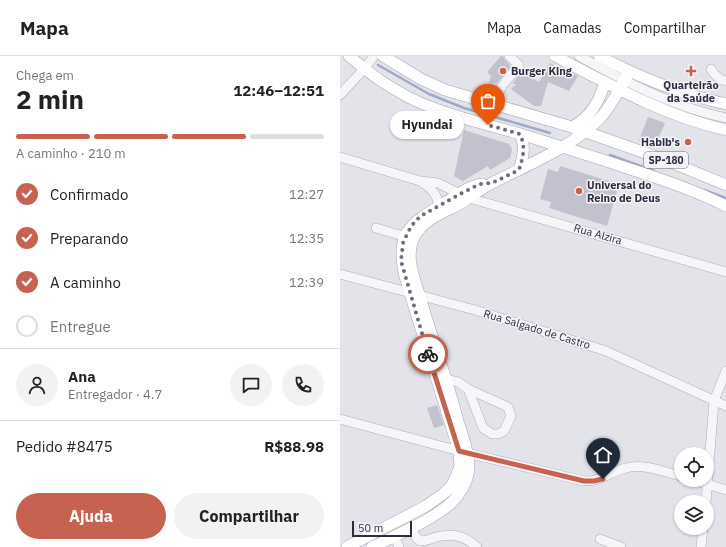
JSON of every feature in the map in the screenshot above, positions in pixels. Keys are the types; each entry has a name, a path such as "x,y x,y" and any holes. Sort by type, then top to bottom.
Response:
{"main road":[{"name":"SP-180","path":"349,56 364,69 396,90 432,107 665,181 706,196 726,206"},
{"name":"SP-180","path":"383,56 428,83 445,90 572,127 668,161 726,185"},
{"path":"556,56 605,82 624,81 672,89 726,104"},
{"path":"599,56 624,81 664,110 726,130"},
{"path":"410,237 424,225 458,205 460,198 480,184 492,183 519,170 585,132 602,116 624,81"},
{"path":"572,127 581,122 594,109 605,82"},
{"path":"560,123 563,135 561,147"},
{"path":"519,170 524,150 520,134"},
{"path":"372,547 444,510 453,501 466,482 469,466 463,452 415,294 401,261 401,251 410,237 415,221 439,206 464,196"},
{"path":"347,547 426,506 443,494 456,478 463,452"}],"street":[{"path":"340,95 374,56"},
{"path":"493,104 502,86 519,65 509,56"},
{"path":"579,56 624,81 662,98 697,111 726,118"},
{"path":"711,69 722,81 726,82"},
{"name":"Rua Alzira","path":"340,157 420,181 438,184 464,196 726,272"},
{"name":"Rua Alzira","path":"420,181 435,192 438,198 439,206"},
{"path":"376,228 410,237"},
{"name":"Rua Salgado de Castro","path":"340,274 476,310 606,351 726,406"},
{"path":"711,447 714,401 726,371"},
{"path":"442,381 458,382 468,389 508,407 512,416 504,431 498,434 492,434 483,428 468,389"},
{"path":"340,420 373,427 463,452 584,481 603,479 624,468 634,466 643,466 674,474"},
{"path":"714,486 726,490"},
{"path":"410,528 420,541 444,535 456,535 470,540 477,547"},
{"path":"701,547 702,535"},
{"path":"394,536 399,547"},
{"path":"600,539 621,547"}],"building":[{"name":"Burger King","path":"501,56 503,56 511,66 497,83 489,83 491,76 487,72"},
{"path":"550,63 578,76 569,91 548,82 541,106 534,106 511,89 516,84 512,84 521,72 539,82"},
{"path":"648,117 665,123 655,146 639,140"},
{"path":"464,130 509,144 512,149 510,158 490,170 488,166 463,181 454,176"},
{"name":"Universal do Reino de Deus","path":"560,166 619,184 607,226 549,208 551,202 540,199 548,169 558,172"},
{"path":"437,405 444,425 434,428 427,408"}],"waterway":[{"path":"378,65 429,94 464,108 550,133"},
{"path":"610,155 654,171"},
{"path":"704,190 726,198"}],"way so far":[{"path":"428,354 401,261 403,243 415,221 424,214 480,184 492,183 519,170 524,154 524,145 520,134 488,125"}],"place":[{"name":"Burger King","path":"503,71"},
{"name":"Quarteirão da Saúde","path":"691,71"},
{"name":"Hyundai","path":"488,125"},
{"name":"Habib's","path":"688,142"},
{"name":"Universal do Reino de Deus","path":"579,191"}],"route":[{"path":"428,354 459,451 584,481 603,479"}]}
